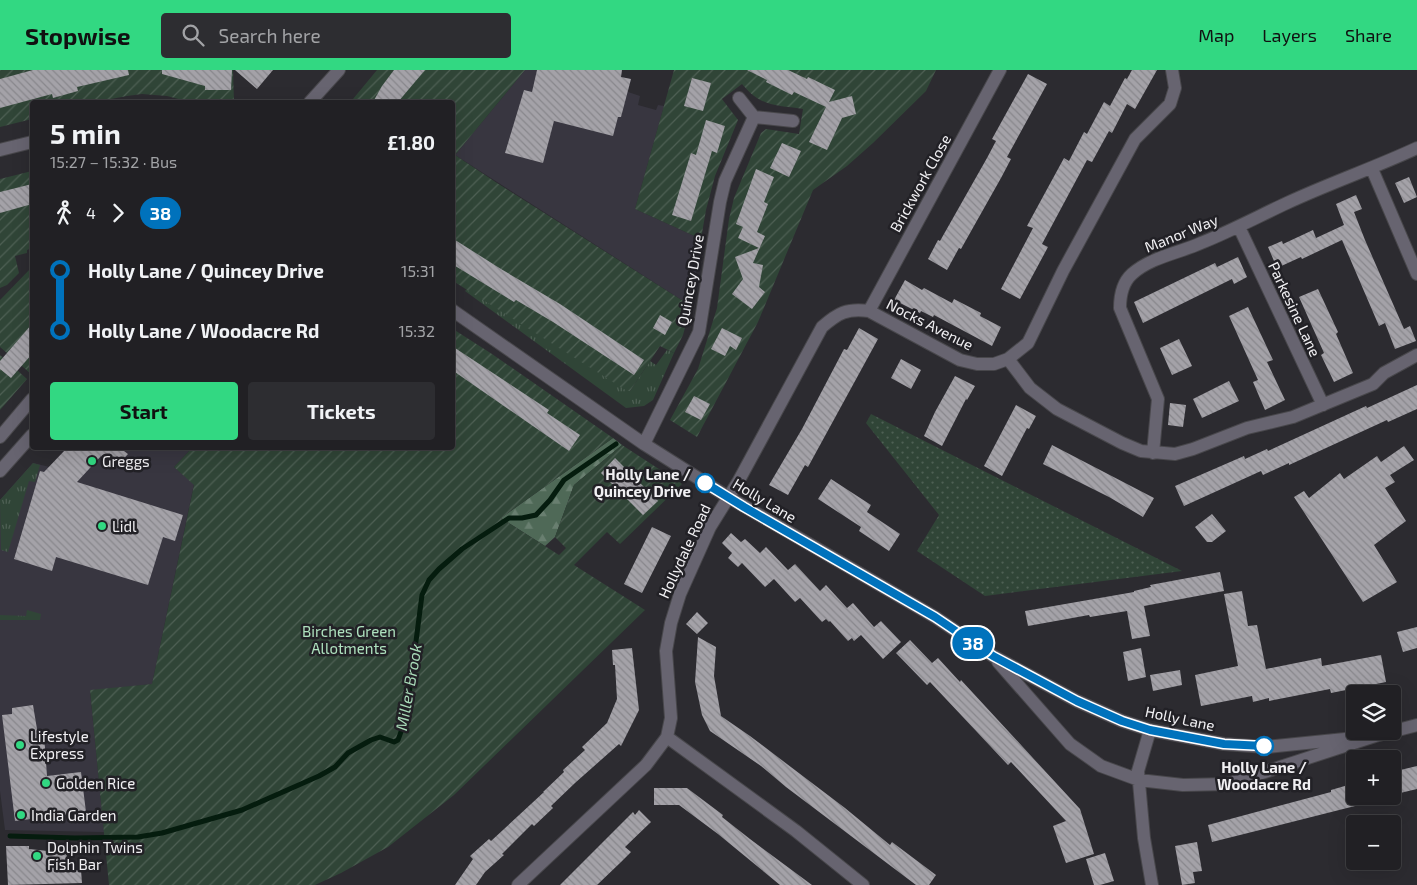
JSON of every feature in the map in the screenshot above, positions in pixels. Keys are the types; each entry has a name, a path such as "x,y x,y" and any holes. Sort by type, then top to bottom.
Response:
{"street":[{"path":"312,100 339,70"},
{"name":"Brickwork Close","path":"869,311 1000,70"},
{"name":"Nocks Avenue","path":"728,498 822,327 838,314 856,309 869,311 960,360 977,364 994,364 1008,359 1028,343 1062,271 1136,139 1170,104 1175,88 1172,70"},
{"path":"740,98 754,116 793,121"},
{"name":"Quincey Drive","path":"644,444 699,332 725,181 754,116"},
{"path":"0,150 30,142"},
{"name":"Manor Way","path":"1153,453 1158,400 1120,308 1120,295 1123,286 1131,274 1145,265 1187,250 1288,203 1372,169 1417,148"},
{"path":"1372,169 1417,274"},
{"name":"Parkesine Lane","path":"1239,227 1323,405"},
{"name":"Holly Lane","path":"455,312 644,444 728,498 935,617 993,656 1077,701 1122,721 1150,730 1224,744 1266,747 1346,739"},
{"path":"1008,359 1030,388 1057,409 1141,451 1175,454 1247,428 1293,417 1323,405 1373,384 1384,374 1417,355"},
{"path":"0,437 30,401"},
{"path":"0,471 30,437"},
{"name":"Hollydale Road","path":"518,885 646,765 667,737 671,718 666,651 671,623 680,594 710,527 728,498"},
{"name":"Holly Lane","path":"993,656 1070,744 1102,766 1139,780 1183,785 1228,784 1363,740"},
{"name":"Holly Lane","path":"1401,729 1417,725"},
{"path":"1150,730 1138,771 1144,838 1152,885"},
{"path":"667,737 796,831 863,885"}],"shaded area":[{"path":"525,70 622,70 621,77 631,79 628,92 640,96 638,105 656,110 658,105 664,106 635,209 701,239 691,306 455,155"},
{"path":"65,450 190,450 174,467 194,484 152,684 90,691 104,832 5,830 0,791 0,500 33,463 54,468 55,460"}],"green space":[{"path":"0,70 233,70 234,100 182,100 167,96 142,94 106,100 30,100 30,120 0,127"},
{"path":"377,70 525,70 455,155 455,100 353,99"},
{"path":"674,70 936,70 926,91 873,143 847,166 813,190 758,322 697,437 670,420 698,369 717,308 729,219 734,198 761,133 766,129 799,134 803,109 769,104 749,92 742,84 722,99 738,120 715,176 701,239 635,209"},
{"path":"455,155 691,306 683,335 674,353 660,346 630,391 627,391 455,282"},
{"path":"30,172 30,249 27,250 27,253 15,256 19,273 7,285 0,288 0,179"},
{"path":"30,269 30,373 0,347 0,300"},
{"path":"467,289 630,391 650,361 656,365 667,350 674,353 653,400 644,406 626,408 465,291"},
{"name":"Birches Green Allotments","path":"455,330 613,438 501,518 559,555 566,548 555,537 574,485 622,445 682,484 620,544 607,532 574,565 645,610 454,795 388,847 315,885 109,885 90,690 152,684 194,485 174,467 190,450 455,450"},
{"path":"0,355 27,379 0,410"},
{"path":"871,414 1182,571 985,596 917,551 939,515 866,423"},
{"path":"613,438 622,445 574,485 555,537 545,546 501,518"},
{"path":"33,463 40,465 35,482 29,481 8,552 1,550 0,500"},
{"path":"27,610 41,614 40,620 0,620 0,615 26,616"}],"building":[{"path":"33,70 128,70 129,75 77,87 78,91 53,98 52,94 0,108 0,79"},
{"path":"162,70 232,70 231,90 205,90 205,86 162,74"},
{"path":"235,70 273,70 257,89"},
{"path":"394,70 425,70 400,100 374,100"},
{"path":"537,70 622,70 621,77 631,79 621,117 618,117 613,136 554,121 543,163 505,153 524,90 532,92"},
{"path":"747,70 788,70 807,79 808,77 835,90 829,102 852,96 856,114 842,118 827,150 809,142 826,107 794,92 792,95"},
{"path":"1132,70 1157,70 1135,109 1127,104 1112,133 1109,131 1092,162 1087,160 1042,244 1048,247 1020,299 1001,289 1033,228 1027,226 1064,158 1069,161 1084,132 1087,134 1104,102 1110,106 1125,78 1127,79"},
{"path":"1028,74 1047,84 1007,157 1011,159 1001,178 947,270 928,259 987,158 996,141 992,139"},
{"path":"692,78 711,83 703,111 684,106"},
{"path":"706,120 725,126 717,153 712,151 691,221 672,215 691,153 696,155"},
{"path":"782,143 801,151 789,177 770,168"},
{"path":"756,169 774,177 764,202 768,204 757,232 765,236 753,263 763,265 759,287 765,292 752,309 732,294 743,279 735,257 759,248 738,238 743,227 736,224"},
{"path":"1409,177 1417,197 1404,203 1395,183"},
{"path":"30,184 30,205 0,213 0,192"},
{"path":"1356,195 1362,209 1354,212 1365,240 1404,329 1410,326 1416,341 1395,349 1385,323 1379,326 1342,240 1302,259 1301,257 1277,268 1268,247 1282,241 1283,244 1313,230 1316,238 1344,225 1336,204"},
{"path":"455,240 560,304 644,360 634,375 553,322 516,300 514,302 455,266"},
{"path":"1238,257 1247,277 1234,284 1232,279 1143,323 1134,302 1215,263 1217,267"},
{"path":"905,280 922,290 924,288 952,303 954,299 981,313 980,316 1001,327 992,346 934,315 933,317 921,311 920,313 894,300"},
{"path":"1318,289 1338,332 1336,334 1353,373 1334,382 1321,355 1324,353 1299,297"},
{"path":"1248,307 1273,360 1267,362 1285,400 1265,410 1253,382 1258,380 1229,316"},
{"path":"660,315 672,322 665,335 653,328"},
{"path":"30,326 30,356 11,378 0,369 0,361"},
{"path":"722,328 742,338 736,350 730,346 725,356 711,349"},
{"path":"859,328 878,339 808,467 805,465 788,495 769,485 802,429 844,349 847,350"},
{"path":"1179,339 1192,366 1172,375 1160,348"},
{"path":"455,348 549,410 547,413 580,435 569,451 455,372"},
{"path":"901,359 921,370 911,389 891,378"},
{"path":"955,376 975,386 966,399 942,446 924,436"},
{"path":"1229,381 1239,401 1202,418 1193,399"},
{"path":"1417,385 1417,409 1388,422 1387,420 1289,465 1289,463 1263,475 1261,471 1184,506 1175,486 1244,456 1245,459 1267,449 1268,451"},
{"path":"694,396 710,404 701,420 685,412"},
{"path":"1170,403 1186,405 1183,427 1168,425"},
{"path":"1016,405 1036,416 1029,429 1027,428 1002,476 984,466"},
{"path":"1052,445 1154,498 1143,517 1109,497 1043,464"},
{"path":"1404,446 1414,460 1390,475 1395,482 1385,488 1406,521 1374,545 1397,582 1363,602 1294,497 1304,491 1309,498 1340,473 1344,479 1377,456 1381,462"},
{"name":"Lidl","path":"65,450 123,450 128,454 115,468 101,456 77,482 183,515 175,541 163,537 148,585 56,557 52,571 14,559 40,471 44,472"},
{"path":"615,458 658,501 643,515 601,473"},
{"path":"831,479 871,505 867,512 900,534 889,551 859,531 861,527 818,499"},
{"path":"1212,514 1226,531 1212,542 1207,542 1195,527"},
{"path":"652,527 671,536 642,593 624,584"},
{"path":"731,533 741,542 745,539 760,553 766,547 788,570 795,564 820,591 826,585 847,608 853,603 874,627 881,621 901,642 883,659 861,635 854,641 852,638 848,641 830,621 826,619 822,622 800,598 795,602 774,579 765,587 742,563 738,567 728,558 732,553 722,543"},
{"path":"1220,572 1224,591 1144,606 1150,636 1132,639 1127,611 1090,617 1089,615 1028,626 1025,611 1134,592 1151,587 1150,585"},
{"path":"1242,591 1248,626 1257,625 1266,669 1321,658 1322,666 1381,655 1386,682 1371,685 1346,685 1346,690 1331,693 1330,689 1269,701 1269,698 1253,702 1252,696 1201,706 1195,675 1238,666 1224,594"},
{"path":"697,612 708,623 697,634 686,624"},
{"path":"1417,627 1417,648 1403,652 1397,632"},
{"path":"698,637 716,647 714,676 721,716 845,808 890,845 892,842 936,875 929,885 916,885 761,766 710,731 702,715 695,682"},
{"path":"910,640 932,663 938,658 960,682 961,680 1080,809 1094,854 1066,863 1053,826 1066,821 1011,762 1008,765 930,682 927,685 896,653"},
{"path":"632,648 639,710 621,746 619,744 575,783 534,826 532,824 502,854 504,855 485,872 476,885 455,885 473,859 470,856 489,839 491,841 544,792 564,772 563,770 585,750 582,747 607,723 617,699 612,650"},
{"path":"1141,648 1146,677 1128,681 1123,652"},
{"path":"1180,670 1182,685 1153,691 1150,675"},
{"path":"33,705 38,735 44,734 47,776 81,772 86,812 15,821 2,715 12,714 12,708"},
{"path":"1417,766 1417,789 1401,793 1401,770"},
{"path":"1346,786 1346,805 1355,806 1212,842 1208,825 1331,792 1331,790"},
{"path":"654,788 687,788 723,815 722,817 750,839 812,885 780,885 679,805 654,805"},
{"path":"639,810 651,822 625,847 631,852 597,885 560,885 633,812 635,815"},
{"path":"1197,842 1202,871 1193,872 1195,883 1182,885 1175,846"},
{"path":"6,846 29,846 29,849 67,853 65,870 81,870 82,883 8,885"},
{"path":"1105,853 1114,881 1094,885 1086,859"}],"waterway":[{"name":"Miller Brook","path":"10,836 138,837 162,833 242,810 319,776 335,767 348,753 371,740 380,737 394,742 398,740 406,718 422,595 429,580 462,549 509,518 536,515 550,500 564,480 616,444"}],"bus line":[{"name":"38","path":"705,483 935,617 993,656 1077,701 1122,721 1150,730 1224,744 1264,746"}],"place":[{"name":"Greggs","path":"92,461"},
{"name":"Holly Lane / Quincey Drive","path":"705,483"},
{"name":"Lidl","path":"102,526"},
{"name":"Lifestyle Express","path":"20,745"},
{"name":"Holly Lane / Woodacre Rd","path":"1264,746"},
{"name":"Golden Rice","path":"46,783"},
{"name":"India Garden","path":"21,815"},
{"name":"Dolphin Twins Fish Bar","path":"37,856"}]}
